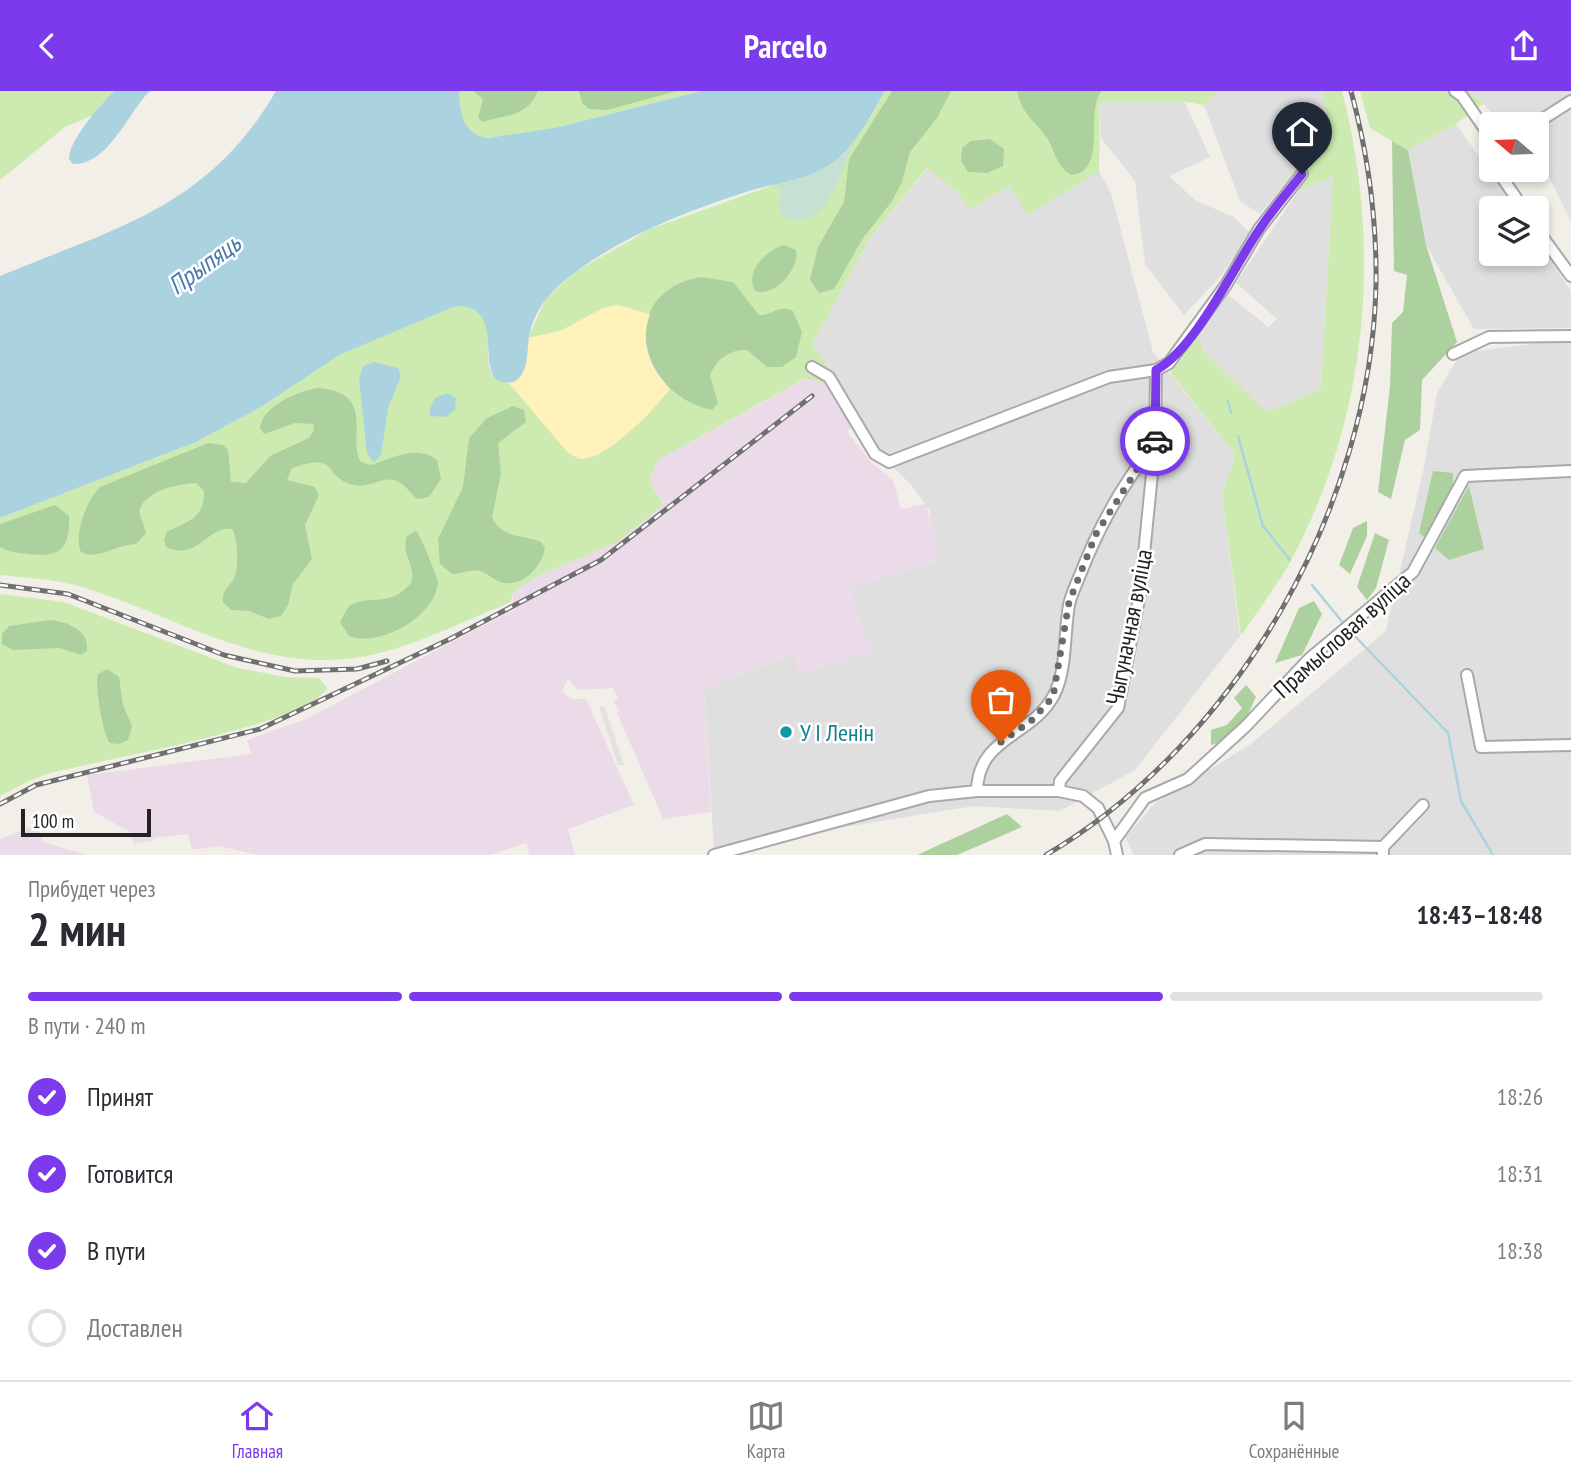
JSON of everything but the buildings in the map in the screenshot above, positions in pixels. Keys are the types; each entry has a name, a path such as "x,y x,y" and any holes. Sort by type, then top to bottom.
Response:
{"street":[{"path":"1455,91 1462,96 1479,121"},
{"path":"1549,115 1571,101"},
{"path":"812,367 829,377 841,391 876,454 883,461 894,461 1109,377 1156,370 1175,356 1226,285 1259,229 1302,174"},
{"path":"1549,246 1571,276"},
{"path":"1453,354 1489,337 1571,336"},
{"name":"Чыгуначная вуліца","path":"1059,791 1059,781 1118,708 1140,594 1155,444 1156,370"},
{"name":"Чыгуначная вуліца","path":"977,791 977,772 983,760 1001,742 1031,721 1053,697 1069,602 1096,534 1155,444"},
{"name":"Прамысловая вуліца","path":"1114,841 1145,798 1188,779 1246,726 1310,658 1413,572 1465,476 1571,471"},
{"path":"1467,675 1481,747 1571,745"},
{"path":"714,855 929,796 977,791 1059,791 1083,796 1098,808 1114,841 1117,855"},
{"path":"1180,855 1205,844 1383,851 1423,805"}],"shaded area":[{"path":"1220,91 1322,91 1331,128 1260,214 1240,201 1204,105"},
{"path":"1470,91 1571,91 1571,221 1549,178 1549,112 1492,112"},
{"path":"1100,101 1184,101 1210,157 1169,176 1196,201 1234,217 1251,234 1218,279 1184,315 1145,264 1135,181 1101,138"},
{"path":"1456,124 1479,157 1479,182 1497,182 1507,196 1479,196 1479,266 1549,266 1549,257 1571,291 1571,328 1474,329 1426,245 1408,150"},
{"path":"928,168 956,191 969,210 1009,186 1028,214 1099,171 1111,193 1153,352 1235,455 1222,495 1240,636 1135,770 1060,811 974,806 714,848 704,689 795,653 799,673 871,653 851,593 854,586 935,562 930,511 912,486 881,455 842,386 812,345 870,238"},
{"path":"1333,176 1321,389 1267,412 1203,351 1198,332 1226,293 1268,327 1277,319 1236,283 1299,190"},
{"path":"1571,339 1571,855 1134,855 1125,837 1155,803 1251,744 1386,631 1424,467 1437,393 1461,353"},
{"path":"807,378 827,384 837,393 854,424 847,432 872,463 893,480 901,509 926,504 940,554 935,562 854,586 851,593 872,653 799,674 794,653 704,689 711,812 663,819 617,713 619,711 614,701 618,699 613,688 578,690 568,679 562,691 571,699 586,699 634,805 568,829 575,855 530,855 526,843 489,855 258,855 219,846 192,850 188,834 153,838 153,841 134,844 128,831 94,812 87,775 251,754 247,740 306,719 513,610 513,592 540,575 616,543 663,504 649,479 658,460"},
{"path":"599,707 605,707 624,765 618,765"},
{"path":"37,824 43,842 87,855 0,855 0,839"}],"green space":[{"path":"0,91 114,91 93,115 65,127 0,180"},
{"path":"459,91 701,91 559,127 488,138 473,132 464,122"},
{"path":"473,91 538,91 522,110 483,122 478,118 483,99"},
{"path":"579,91 677,91 607,110 589,109 582,103"},
{"path":"885,91 1220,91 1204,105 1184,101 1100,101 1099,171 1028,215 1009,186 969,210 956,191 927,168 870,238 812,345 842,386 837,393 827,384 806,378 658,460 649,479 663,505 616,543 540,575 513,592 511,602 429,636 365,656 310,660 242,647 79,586 0,575 0,518 196,442 261,407 338,355 456,306 470,308 479,313 485,321 492,374 509,383 568,452 583,457 599,454 644,419 669,390 630,308 617,305 560,331 528,338 546,298 575,272 650,229 773,185 870,119"},
{"path":"892,91 951,91 937,118 910,152 902,182 892,201 863,238 834,289 819,293 810,280 818,247 844,202 849,159"},
{"path":"1017,91 1101,91 1095,111 1092,155 1082,172 1072,175 1063,168 1047,138 1025,111"},
{"path":"1322,91 1342,91 1355,151 1362,211 1364,272 1360,333 1351,394 1336,453 1315,510 1288,566 1241,636 1222,495 1235,455 1170,372 1182,359 1198,332 1203,351 1267,412 1321,389 1333,176 1299,190 1287,181 1330,128"},
{"path":"1360,91 1470,91 1483,104 1456,124 1408,150 1370,128"},
{"path":"990,139 1004,149 1003,166 987,173 968,172 961,161 962,148 971,141"},
{"path":"856,140 831,196 822,208 812,217 799,220 783,216 779,208 781,188 773,185 818,170"},
{"path":"1392,141 1408,150 1426,245 1457,342 1422,380 1420,430 1405,440 1391,499 1378,492 1390,386 1392,323 1403,312 1407,275 1394,271"},
{"path":"784,245 796,250 790,273 770,290 755,291 752,277 755,269 770,252"},
{"path":"701,277 733,282 759,315 780,309 793,311 802,332 796,357 782,367 767,367 747,350 734,351 724,357 710,376 718,403 712,410 686,400 667,385 653,365 646,343 647,321 656,302 674,286"},
{"path":"317,388 336,391 348,398 354,407 357,453 361,462 371,465 404,454 420,453 437,460 441,479 429,497 418,499 406,487 392,480 360,486 344,482 325,464 307,464 292,468 287,480 315,487 319,495 305,525 312,559 293,584 288,605 281,616 269,619 249,611 231,610 223,602 226,589 237,568 237,545 232,529 216,532 186,550 166,547 164,539 167,532 188,522 201,508 204,491 196,483 163,489 148,498 139,511 146,533 136,544 93,555 81,552 80,528 90,500 100,487 208,443 223,445 228,450 231,482 246,483 270,456 309,438 314,430 313,424 295,423 264,434 260,428 267,413 282,401"},
{"path":"513,406 524,410 526,422 498,443 501,474 492,517 501,529 541,542 545,548 543,555 530,575 516,582 500,582 480,571 452,574 440,564 438,539 463,487 469,438 487,418"},
{"path":"1433,471 1453,473 1453,488 1428,540 1419,533"},
{"path":"1469,486 1484,549 1449,560 1435,548"},
{"path":"55,505 69,516 68,536 61,549 39,555 0,547 0,524"},
{"path":"1367,521 1367,536 1350,574 1339,565 1353,528"},
{"path":"416,531 438,582 435,595 428,606 417,617 390,633 362,639 349,636 340,622 349,606 357,602 395,596 411,583 412,571 405,542 407,536"},
{"path":"1375,533 1389,540 1376,588 1367,600 1357,587"},
{"path":"0,594 64,602 238,668 286,677 319,678 327,688 312,702 243,728 48,774 0,796"},
{"path":"1314,601 1322,614 1302,655 1275,663 1299,608"},
{"path":"51,620 70,625 81,632 87,644 87,651 81,655 59,648 13,650 2,644 2,634 9,626"},
{"path":"107,669 119,677 123,705 132,726 128,740 119,744 110,743 107,738 100,709 97,679 98,674"},
{"path":"1246,685 1256,697 1238,736 1211,745 1211,730 1227,725 1242,708 1234,698"},
{"path":"1007,814 1022,827 957,855 917,855"}],"sand":[{"path":"617,305 650,314 646,335 648,355 656,373 670,389 629,433 616,443 603,452 579,459 567,452 509,383 514,382 526,364 528,338 560,331 603,308"}],"water":[{"path":"114,91 150,91 107,147 86,162 73,164 69,159 74,142 86,123"},
{"name":"Прыпяць","path":"276,91 459,91 464,122 473,132 488,138 559,127 701,91 885,91 844,153 826,167 804,177 746,192 651,228 606,252 564,281 536,314 529,335 526,365 514,382 500,381 492,373 483,319 473,309 456,306 339,355 261,407 196,442 0,518 0,276 120,227 189,188 220,163 249,131"},
{"path":"374,362 398,368 401,376 388,408 381,455 374,462 367,453 359,380 363,366"},
{"path":"447,393 456,398 455,410 445,417 431,416 429,411 435,398"}],"waterway":[{"path":"1228,401 1231,413"},
{"path":"1238,436 1263,526 1290,560"},
{"path":"1312,585 1344,624"},
{"path":"1348,629 1448,733 1461,801 1493,855"}],"railway":[{"path":"1046,855 1115,807 1177,749 1233,684 1281,611 1320,533 1349,452 1368,369 1376,285 1370,187 1351,91"},
{"path":"0,804 36,785 260,729 450,639 601,560 812,396"},
{"path":"0,585 68,594 224,655 295,671 357,669 387,661"}],"way so far":[{"path":"1001,742 1031,721 1053,697 1057,687 1069,602 1096,534 1155,441"}],"place":[{"name":"У І Ленін","path":"786,732"}],"route":[{"path":"1155,441 1156,370 1175,356 1226,285 1259,229 1302,174"}]}
